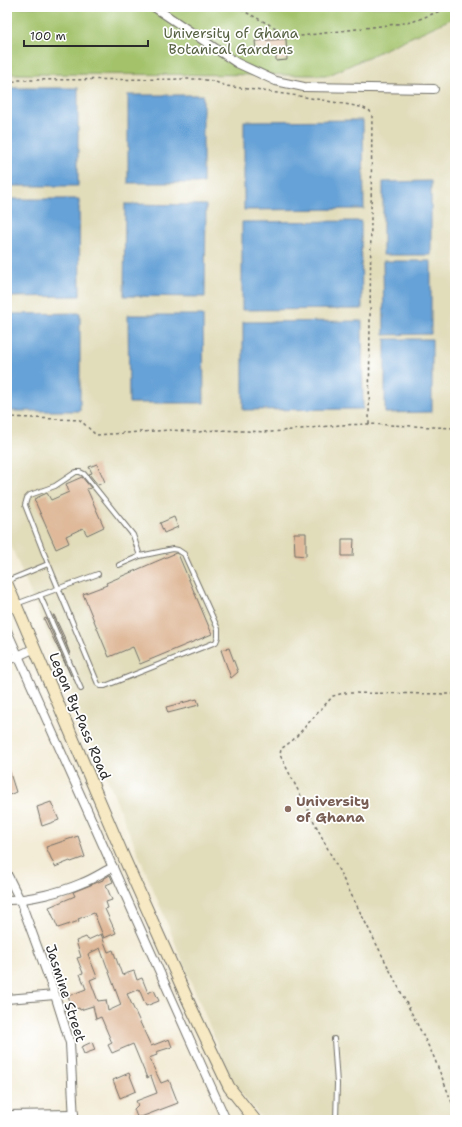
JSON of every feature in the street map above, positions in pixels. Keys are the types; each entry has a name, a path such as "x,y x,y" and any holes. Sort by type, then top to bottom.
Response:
{"street":[{"path":"154,7 237,63 276,81 304,87 434,89"},
{"name":"Legon By-Pass Road","path":"7,582 15,604 125,860 229,1087 255,1120"},
{"path":"7,631 226,1120"},
{"path":"7,661 35,648"},
{"path":"7,900 20,900 59,891 82,883 113,867"},
{"name":"Jasmine Street","path":"7,874 20,900 56,995 70,1042 74,1117"},
{"path":"7,999 56,995"},
{"path":"7,1115 74,1117"}],"lane":[{"path":"119,565 140,556 173,549 184,554 218,629 218,637 216,642 105,686 101,686 98,684 48,564 25,505 27,498 30,495 55,486 76,472 84,474 133,535 140,556"},
{"path":"7,582 48,564"},
{"path":"15,604 98,574"},
{"path":"40,595 81,689"},
{"path":"334,1039 337,1084 336,1120"}],"path":[{"path":"236,7 293,37 412,22 450,7"},
{"path":"7,84 18,80 199,79 213,81 226,86 299,96 361,107 370,111 372,116 369,424"},
{"path":"7,417 80,420 96,435 170,430 198,432 216,430 272,432 340,425 369,424 455,428"},
{"path":"455,694 344,694 333,696 293,740 281,749 280,755 433,1055 455,1110"}],"shaded area":[{"name":"University of Ghana","path":"7,7 455,7 455,1120 263,1120 233,1083 7,536"}],"green space":[{"name":"University of Ghana Botanical Gardens","path":"7,7 455,7 455,17 329,75 7,74"}],"water":[{"path":"7,88 78,88 78,186 7,186"},
{"path":"128,95 203,95 203,183 128,183"},
{"path":"363,120 364,209 244,210 244,121"},
{"path":"431,181 431,255 383,255 383,182"},
{"path":"7,199 79,199 80,296 7,297"},
{"path":"125,204 206,205 205,297 124,296"},
{"path":"361,221 362,309 242,310 242,222"},
{"path":"383,261 431,261 431,334 384,335"},
{"path":"80,313 80,411 7,411 7,314"},
{"path":"128,315 203,315 204,403 129,403"},
{"path":"362,321 363,409 243,410 243,322"},
{"path":"385,339 432,339 432,412 385,413"}],"building":[{"path":"286,39 287,60 276,61 276,50 256,50 255,41"},
{"path":"97,464 105,482 98,485 89,474 92,473 89,467"},
{"path":"82,477 91,488 87,489 104,527 87,535 83,528 66,536 69,543 56,549 34,499 47,493 51,500 69,492 66,484"},
{"path":"174,517 178,527 164,533 160,523"},
{"path":"294,533 306,533 306,556 295,555"},
{"path":"342,539 354,539 353,556 342,556"},
{"path":"176,553 178,554 212,634 140,664 133,647 109,657 83,594 107,585 106,583"},
{"path":"53,615 67,643 70,654"},
{"path":"46,618 71,676 44,619"},
{"path":"229,648 238,672 231,678 221,650"},
{"path":"197,699 199,705 168,713 166,707"},
{"path":"8,767 16,792 7,796 7,768"},
{"path":"51,802 59,820 42,826 37,807"},
{"path":"78,836 85,857 55,867 46,847"},
{"path":"110,875 113,882 106,885 112,900 106,902 108,908 105,909 116,933 104,938 94,913 78,919 79,921 58,928 49,907 75,896 73,892 103,880"},
{"path":"101,934 108,952 113,950 122,975 134,971 137,980 142,978 148,993 154,990 159,1001 146,1006 139,989 127,994 151,1046 169,1039 172,1047 156,1052 157,1055 149,1058 161,1083 169,1080 178,1103 141,1117 137,1117 134,1109 138,1105 136,1101 157,1093 151,1076 147,1078 133,1044 112,1053 108,1045 112,1043 101,1017 96,1019 93,1006 80,1010 79,1008 73,1010 68,996 86,989 80,974 83,973 77,958 81,957 76,941 86,937 88,940","holes":["100,948 121,1005 108,1011 106,1000 98,1001 90,980 97,977 88,954"]},
{"path":"92,1042 95,1050 84,1054 81,1047"},
{"path":"129,1073 136,1091 120,1098 113,1080"}],"place":[{"name":"University of Ghana","path":"288,809"}]}
